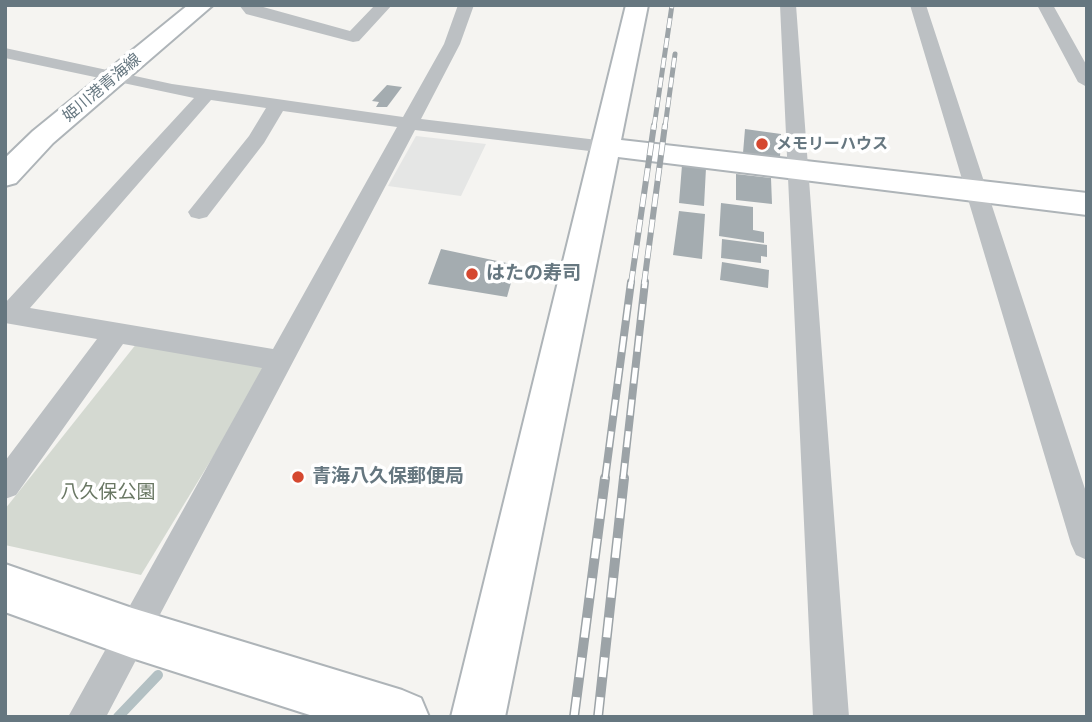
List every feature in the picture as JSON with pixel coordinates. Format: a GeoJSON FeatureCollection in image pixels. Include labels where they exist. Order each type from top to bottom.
{"type":"FeatureCollection","features":[{"type":"Feature","properties":{"kind":"street","name":"姫川港青海線"},"geometry":{"type":"LineString","coordinates":[[5,176],[15,154],[114,78],[202,5]]}},
{"type":"Feature","properties":{"kind":"street"},"geometry":{"type":"LineString","coordinates":[[247,5],[252,11],[353,37],[384,5]]}},
{"type":"Feature","properties":{"kind":"street"},"geometry":{"type":"LineString","coordinates":[[279,18],[291,5]]}},
{"type":"Feature","properties":{"kind":"street"},"geometry":{"type":"LineString","coordinates":[[86,717],[282,361],[452,44],[466,5]]}},
{"type":"Feature","properties":{"kind":"street"},"geometry":{"type":"LineString","coordinates":[[478,717],[637,5]]}},
{"type":"Feature","properties":{"kind":"street"},"geometry":{"type":"LineString","coordinates":[[788,5],[831,717]]}},
{"type":"Feature","properties":{"kind":"street"},"geometry":{"type":"LineString","coordinates":[[918,5],[1087,544]]}},
{"type":"Feature","properties":{"kind":"street"},"geometry":{"type":"LineString","coordinates":[[1045,5],[1087,82]]}},
{"type":"Feature","properties":{"kind":"street"},"geometry":{"type":"LineString","coordinates":[[5,53],[114,78],[408,123],[1087,204]]}},
{"type":"Feature","properties":{"kind":"street"},"geometry":{"type":"LineString","coordinates":[[7,313],[208,94]]}},
{"type":"Feature","properties":{"kind":"street"},"geometry":{"type":"LineString","coordinates":[[199,212],[257,139],[278,104]]}},
{"type":"Feature","properties":{"kind":"street"},"geometry":{"type":"LineString","coordinates":[[7,313],[282,361]]}},
{"type":"Feature","properties":{"kind":"street"},"geometry":{"type":"LineString","coordinates":[[5,485],[117,332]]}},
{"type":"Feature","properties":{"kind":"street"},"geometry":{"type":"LineString","coordinates":[[5,588],[132,633],[402,717]]}},
{"type":"Feature","properties":{"kind":"shaded area"},"geometry":{"type":"Polygon","coordinates":[[[416,136],[486,144],[461,196],[388,186],[416,136]]]}},
{"type":"Feature","properties":{"kind":"green space","name":"八久保公園"},"geometry":{"type":"Polygon","coordinates":[[[137,343],[267,368],[141,575],[5,545],[5,509],[137,343]]]}},
{"type":"Feature","properties":{"kind":"building"},"geometry":{"type":"Polygon","coordinates":[[[387,85],[402,87],[387,107],[376,107],[379,102],[372,101],[387,85]]]}},
{"type":"Feature","properties":{"kind":"building","name":"メモリーハウス"},"geometry":{"type":"Polygon","coordinates":[[[745,129],[781,134],[780,158],[743,153],[745,129]]]}},
{"type":"Feature","properties":{"kind":"building"},"geometry":{"type":"Polygon","coordinates":[[[682,165],[706,168],[704,206],[679,203],[682,165]]]}},
{"type":"Feature","properties":{"kind":"building"},"geometry":{"type":"Polygon","coordinates":[[[736,174],[771,178],[772,204],[736,200],[736,174]]]}},
{"type":"Feature","properties":{"kind":"building"},"geometry":{"type":"Polygon","coordinates":[[[721,203],[753,207],[753,230],[764,232],[764,243],[719,236],[721,203]]]}},
{"type":"Feature","properties":{"kind":"building"},"geometry":{"type":"Polygon","coordinates":[[[679,211],[705,214],[702,259],[673,255],[679,211]]]}},
{"type":"Feature","properties":{"kind":"building"},"geometry":{"type":"Polygon","coordinates":[[[722,239],[767,245],[767,257],[761,256],[761,263],[721,258],[722,239]]]}},
{"type":"Feature","properties":{"kind":"building","name":"はたの寿司"},"geometry":{"type":"Polygon","coordinates":[[[441,249],[516,265],[507,297],[428,284],[441,249]]]}},
{"type":"Feature","properties":{"kind":"building"},"geometry":{"type":"Polygon","coordinates":[[[722,262],[769,270],[768,288],[720,280],[722,262]]]}},
{"type":"Feature","properties":{"kind":"waterway"},"geometry":{"type":"LineString","coordinates":[[118,717],[158,675]]}},
{"type":"Feature","properties":{"kind":"railway"},"geometry":{"type":"LineString","coordinates":[[654,127],[672,5]]}},
{"type":"Feature","properties":{"kind":"railway"},"geometry":{"type":"LineString","coordinates":[[665,127],[675,54]]}},
{"type":"Feature","properties":{"kind":"railway"},"geometry":{"type":"LineString","coordinates":[[631,284],[654,125]]}},
{"type":"Feature","properties":{"kind":"railway"},"geometry":{"type":"LineString","coordinates":[[644,284],[665,125]]}},
{"type":"Feature","properties":{"kind":"railway"},"geometry":{"type":"LineString","coordinates":[[605,479],[631,282]]}},
{"type":"Feature","properties":{"kind":"railway"},"geometry":{"type":"LineString","coordinates":[[623,479],[645,282]]}},
{"type":"Feature","properties":{"kind":"railway"},"geometry":{"type":"LineString","coordinates":[[574,717],[605,478]]}},
{"type":"Feature","properties":{"kind":"railway"},"geometry":{"type":"LineString","coordinates":[[598,717],[624,478]]}},
{"type":"Feature","properties":{"kind":"place","name":"メモリーハウス"},"geometry":{"type":"Point","coordinates":[762,144]}},
{"type":"Feature","properties":{"kind":"place","name":"はたの寿司"},"geometry":{"type":"Point","coordinates":[472,274]}},
{"type":"Feature","properties":{"kind":"place","name":"青海八久保郵便局"},"geometry":{"type":"Point","coordinates":[298,477]}}]}
